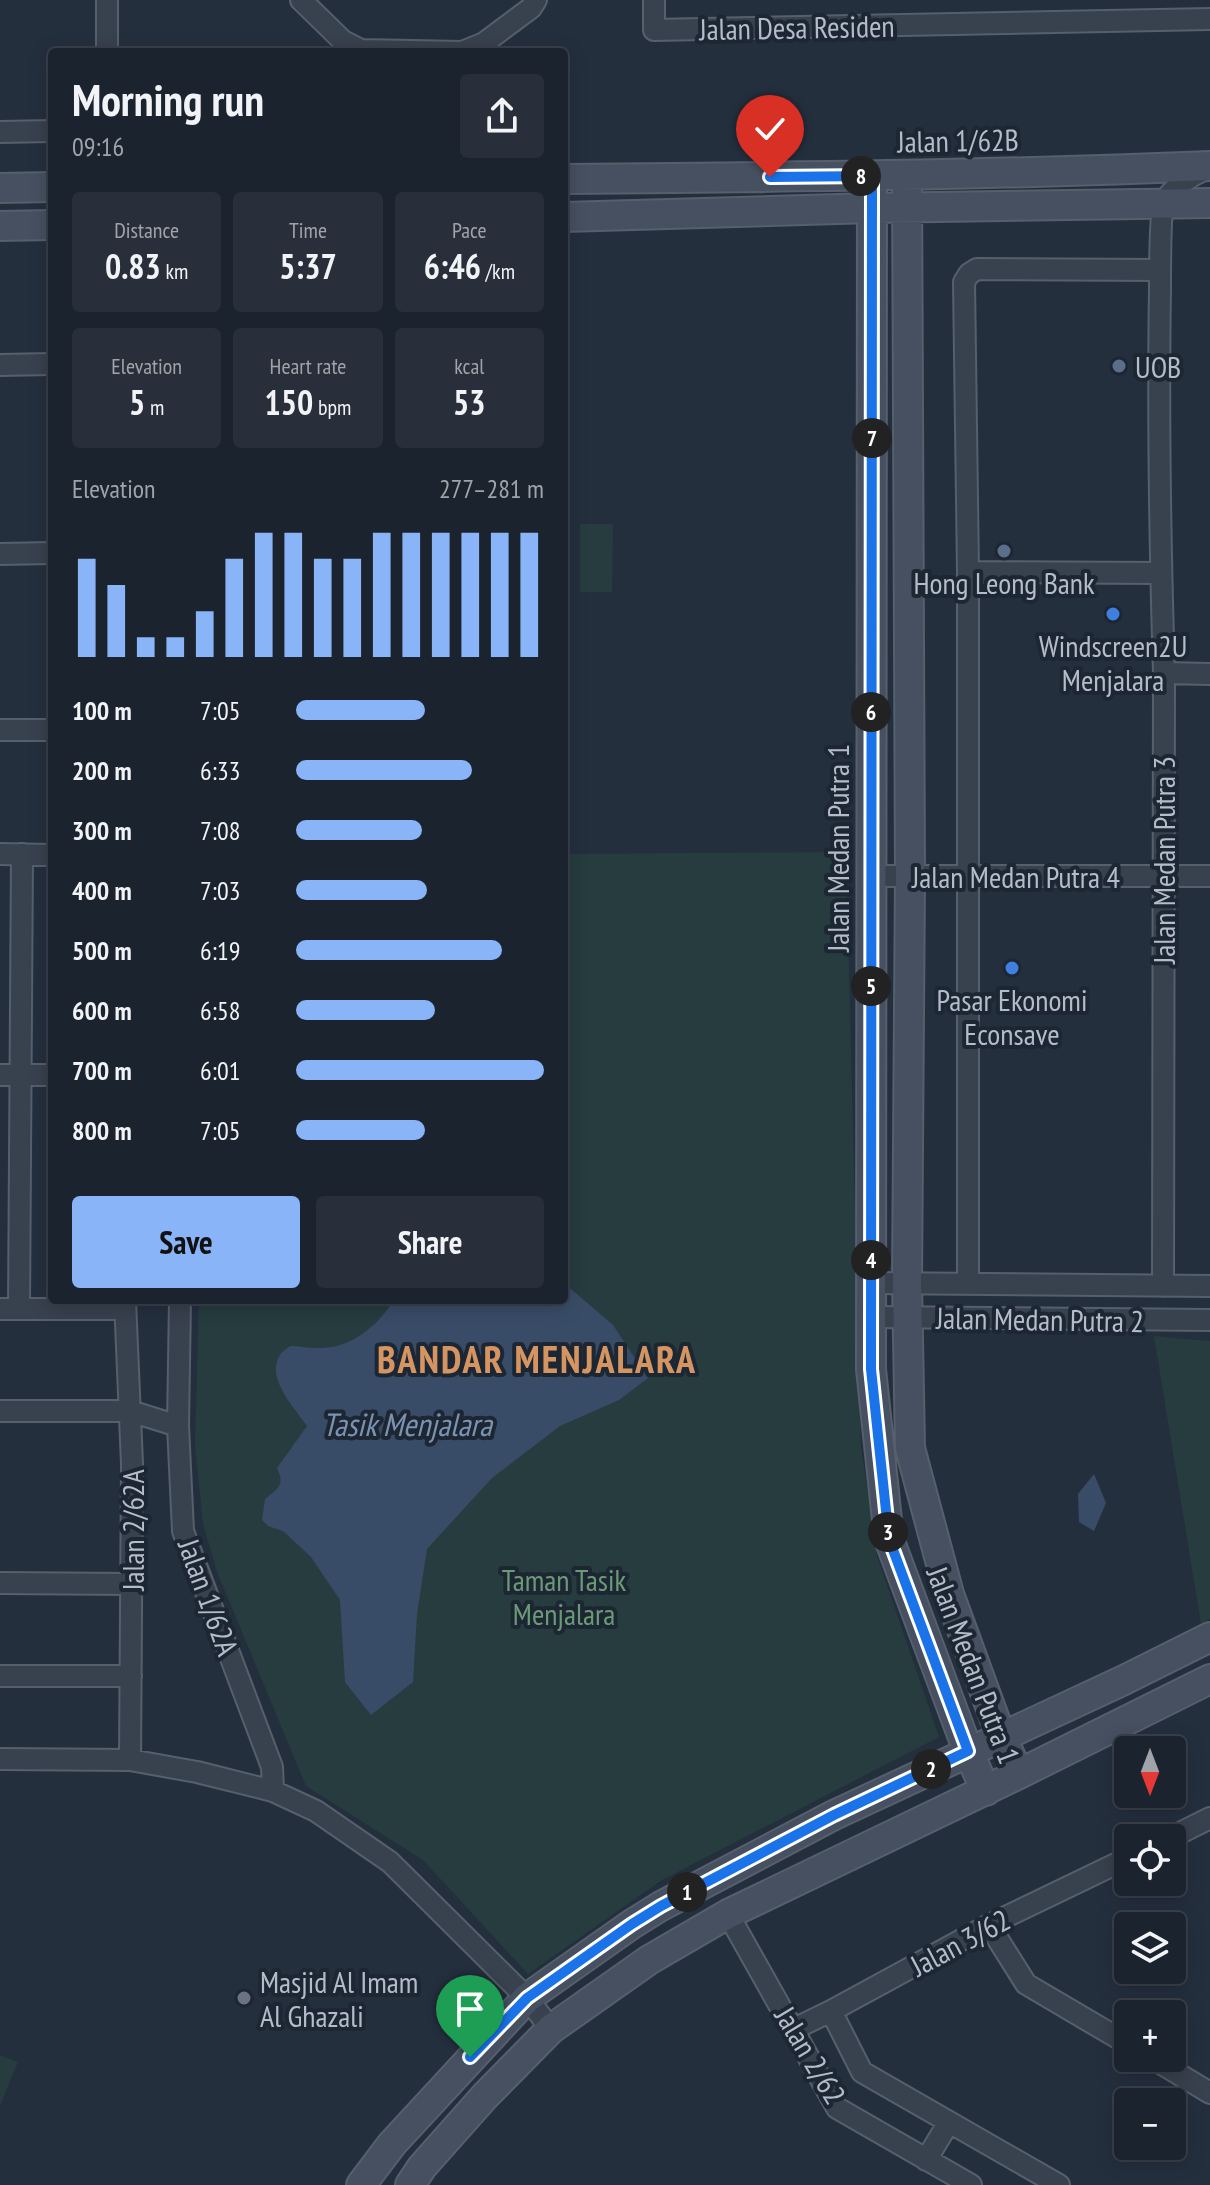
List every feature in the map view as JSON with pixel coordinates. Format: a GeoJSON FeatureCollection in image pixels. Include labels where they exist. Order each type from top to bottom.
{"type":"FeatureCollection","features":[{"type":"Feature","properties":{"kind":"main road","name":"Jalan 1/62B"},"geometry":{"type":"LineString","coordinates":[[568,179],[907,176],[1210,167]]}},
{"type":"Feature","properties":{"kind":"main road","name":"Jalan Medan Putra 1"},"geometry":{"type":"LineString","coordinates":[[872,176],[871,1369],[889,1539],[968,1751],[986,1791]]}},
{"type":"Feature","properties":{"kind":"main road","name":"Jalan Medan Putra 1"},"geometry":{"type":"LineString","coordinates":[[907,176],[910,876],[907,1282],[910,1448],[949,1594],[1001,1736],[1019,1774]]}},
{"type":"Feature","properties":{"kind":"main road"},"geometry":{"type":"LineString","coordinates":[[0,188],[48,187]]}},
{"type":"Feature","properties":{"kind":"main road"},"geometry":{"type":"LineString","coordinates":[[568,217],[1210,203]]}},
{"type":"Feature","properties":{"kind":"main road"},"geometry":{"type":"LineString","coordinates":[[0,226],[48,225]]}},
{"type":"Feature","properties":{"kind":"main road"},"geometry":{"type":"LineString","coordinates":[[361,2185],[392,2144],[527,1998],[632,1924],[834,1815],[1210,1637]]}},
{"type":"Feature","properties":{"kind":"main road"},"geometry":{"type":"LineString","coordinates":[[410,2185],[422,2167],[485,2096],[551,2029],[649,1960],[728,1914],[986,1791],[1210,1679]]}},
{"type":"Feature","properties":{"kind":"street"},"geometry":{"type":"LineString","coordinates":[[107,0],[107,48]]}},
{"type":"Feature","properties":{"kind":"street"},"geometry":{"type":"LineString","coordinates":[[301,0],[343,41],[357,48]]}},
{"type":"Feature","properties":{"kind":"street"},"geometry":{"type":"LineString","coordinates":[[472,48],[484,43],[520,17],[536,0]]}},
{"type":"Feature","properties":{"kind":"street","name":"Jalan Desa Residen"},"geometry":{"type":"LineString","coordinates":[[654,0],[654,30],[1204,19]]}},
{"type":"Feature","properties":{"kind":"street"},"geometry":{"type":"LineString","coordinates":[[0,132],[48,131]]}},
{"type":"Feature","properties":{"kind":"street"},"geometry":{"type":"LineString","coordinates":[[1163,204],[1183,181],[1210,167]]}},
{"type":"Feature","properties":{"kind":"street","name":"Jalan Medan Putra 3"},"geometry":{"type":"LineString","coordinates":[[1163,204],[1160,270],[1164,673],[1163,1286]]}},
{"type":"Feature","properties":{"kind":"street"},"geometry":{"type":"LineString","coordinates":[[968,1284],[968,572],[964,282],[977,269],[1160,270]]}},
{"type":"Feature","properties":{"kind":"street"},"geometry":{"type":"LineString","coordinates":[[0,365],[48,364]]}},
{"type":"Feature","properties":{"kind":"street"},"geometry":{"type":"LineString","coordinates":[[0,554],[48,553]]}},
{"type":"Feature","properties":{"kind":"street"},"geometry":{"type":"LineString","coordinates":[[968,572],[1161,573]]}},
{"type":"Feature","properties":{"kind":"street"},"geometry":{"type":"LineString","coordinates":[[1164,673],[1210,674]]}},
{"type":"Feature","properties":{"kind":"street"},"geometry":{"type":"LineString","coordinates":[[0,730],[48,730]]}},
{"type":"Feature","properties":{"kind":"street"},"geometry":{"type":"LineString","coordinates":[[0,854],[48,855]]}},
{"type":"Feature","properties":{"kind":"street"},"geometry":{"type":"LineString","coordinates":[[22,854],[10,1075],[9,1309],[125,1305]]}},
{"type":"Feature","properties":{"kind":"street","name":"Jalan Medan Putra 4"},"geometry":{"type":"LineString","coordinates":[[871,876],[1210,876]]}},
{"type":"Feature","properties":{"kind":"street"},"geometry":{"type":"LineString","coordinates":[[10,1075],[48,1075]]}},
{"type":"Feature","properties":{"kind":"street"},"geometry":{"type":"LineString","coordinates":[[871,1283],[1210,1286]]}},
{"type":"Feature","properties":{"kind":"street","name":"Jalan 1/62A"},"geometry":{"type":"LineString","coordinates":[[180,1304],[178,1426],[183,1531],[272,1767],[273,1791]]}},
{"type":"Feature","properties":{"kind":"street","name":"Jalan 2/62A"},"geometry":{"type":"LineString","coordinates":[[125,1305],[132,1464],[130,1760]]}},
{"type":"Feature","properties":{"kind":"street","name":"Jalan Medan Putra 2"},"geometry":{"type":"LineString","coordinates":[[870,1317],[1210,1320]]}},
{"type":"Feature","properties":{"kind":"street"},"geometry":{"type":"LineString","coordinates":[[0,1411],[130,1411],[178,1426]]}},
{"type":"Feature","properties":{"kind":"street"},"geometry":{"type":"LineString","coordinates":[[0,1583],[131,1584]]}},
{"type":"Feature","properties":{"kind":"street"},"geometry":{"type":"LineString","coordinates":[[0,1676],[131,1676]]}},
{"type":"Feature","properties":{"kind":"street"},"geometry":{"type":"LineString","coordinates":[[0,1759],[130,1760],[197,1772],[273,1791],[316,1811],[390,1862],[527,1998],[551,2029]]}},
{"type":"Feature","properties":{"kind":"street"},"geometry":{"type":"LineString","coordinates":[[1186,1830],[1210,1818]]}},
{"type":"Feature","properties":{"kind":"street","name":"Jalan 3/62"},"geometry":{"type":"LineString","coordinates":[[794,2029],[989,1925],[1114,1865]]}},
{"type":"Feature","properties":{"kind":"street","name":"Jalan 2/62"},"geometry":{"type":"LineString","coordinates":[[728,1914],[837,2108],[971,2185]]}},
{"type":"Feature","properties":{"kind":"street"},"geometry":{"type":"LineString","coordinates":[[989,1925],[1026,1984],[1114,2036]]}},
{"type":"Feature","properties":{"kind":"street","name":"Jalan 2/62"},"geometry":{"type":"LineString","coordinates":[[831,2011],[862,2072],[1059,2185]]}},
{"type":"Feature","properties":{"kind":"street"},"geometry":{"type":"LineString","coordinates":[[1182,2072],[1206,2083]]}},
{"type":"Feature","properties":{"kind":"street"},"geometry":{"type":"LineString","coordinates":[[926,2160],[949,2122]]}},
{"type":"Feature","properties":{"kind":"green space"},"geometry":{"type":"Polygon","coordinates":[[[580,524],[613,524],[612,592],[580,592],[580,524]]]}},
{"type":"Feature","properties":{"kind":"green space","name":"Taman Tasik Menjalara"},"geometry":{"type":"Polygon","coordinates":[[[846,852],[861,1446],[877,1556],[939,1737],[662,1880],[528,1974],[423,1860],[306,1786],[217,1572],[203,1524],[195,1446],[199,1304],[568,1304],[568,854],[846,852]]]}},
{"type":"Feature","properties":{"kind":"green space"},"geometry":{"type":"Polygon","coordinates":[[[1154,1336],[1210,1341],[1210,1619],[1201,1624],[1154,1336]]]}},
{"type":"Feature","properties":{"kind":"green space"},"geometry":{"type":"Polygon","coordinates":[[[0,2055],[18,2062],[0,2106],[0,2055]]]}},
{"type":"Feature","properties":{"kind":"water","name":"Tasik Menjalara"},"geometry":{"type":"Polygon","coordinates":[[[568,1286],[613,1325],[648,1378],[619,1400],[560,1426],[492,1478],[427,1549],[417,1614],[413,1682],[371,1715],[345,1682],[340,1600],[311,1557],[283,1531],[268,1526],[262,1520],[265,1499],[280,1482],[277,1468],[307,1426],[279,1383],[276,1364],[280,1355],[290,1346],[328,1348],[351,1341],[379,1319],[391,1304],[568,1304],[568,1286]]]}},
{"type":"Feature","properties":{"kind":"water"},"geometry":{"type":"Polygon","coordinates":[[[1094,1474],[1106,1503],[1094,1531],[1079,1522],[1078,1494],[1094,1474]]]}},
{"type":"Feature","properties":{"kind":"place","name":"UOB"},"geometry":{"type":"Point","coordinates":[1119,366]}},
{"type":"Feature","properties":{"kind":"place","name":"Hong Leong Bank"},"geometry":{"type":"Point","coordinates":[1004,551]}},
{"type":"Feature","properties":{"kind":"place","name":"Windscreen2U Menjalara"},"geometry":{"type":"Point","coordinates":[1113,614]}},
{"type":"Feature","properties":{"kind":"place","name":"Pasar Ekonomi Econsave"},"geometry":{"type":"Point","coordinates":[1012,968]}},
{"type":"Feature","properties":{"kind":"place","name":"Masjid Al Imam Al Ghazali"},"geometry":{"type":"Point","coordinates":[244,1998]}},
{"type":"Feature","properties":{"kind":"district","name":"BANDAR MENJALARA"},"geometry":{"type":"Point","coordinates":[537,1358]}},
{"type":"Feature","properties":{"kind":"route"},"geometry":{"type":"LineString","coordinates":[[470,2057],[527,1998],[661,1906],[834,1815],[968,1751],[889,1539],[871,1369],[872,176],[770,177]]}}]}
